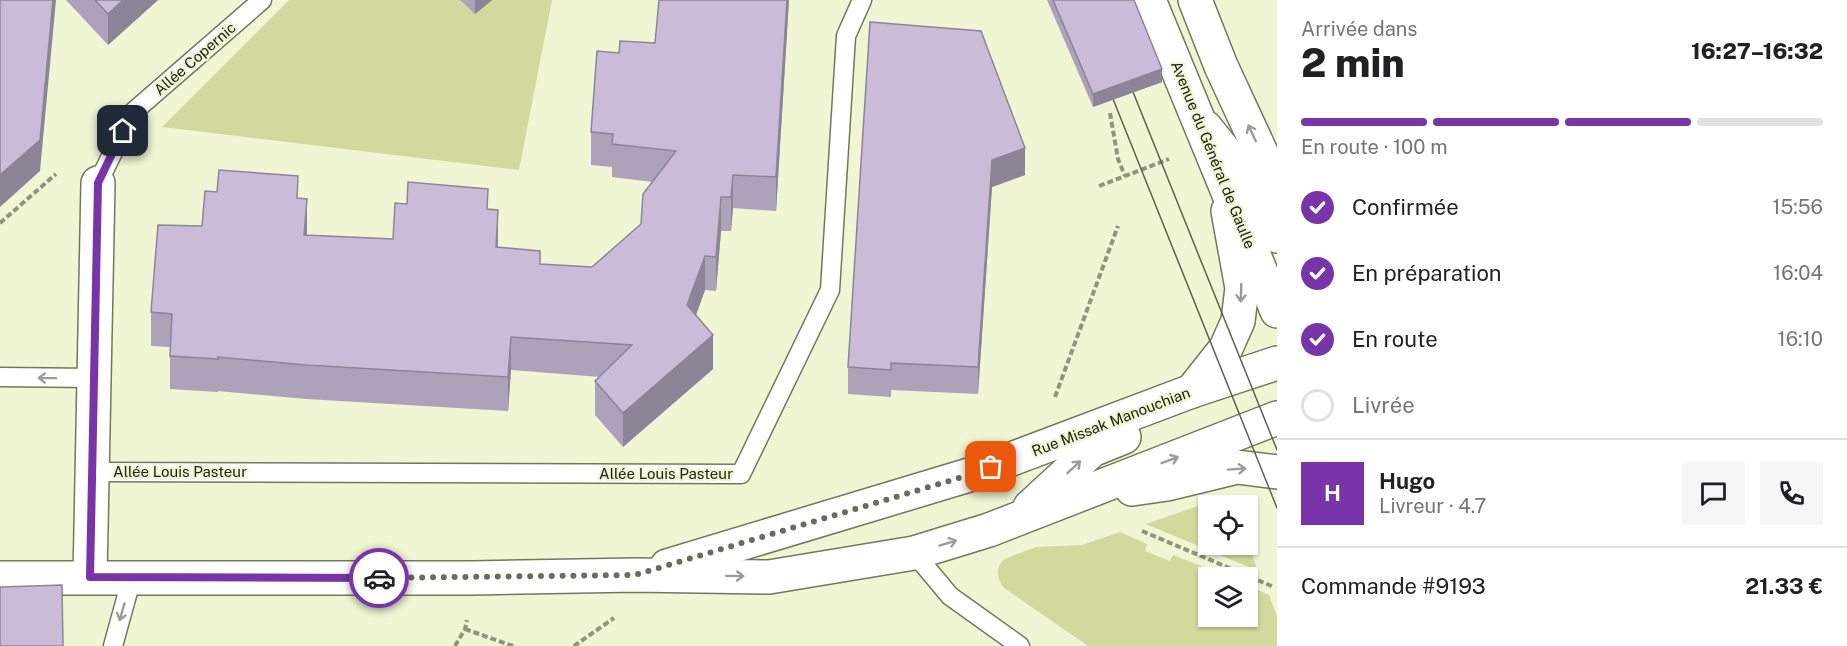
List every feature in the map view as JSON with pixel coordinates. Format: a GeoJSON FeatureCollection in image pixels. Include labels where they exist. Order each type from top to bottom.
{"type":"FeatureCollection","features":[{"type":"Feature","properties":{"kind":"street","name":"Avenue du Général de Gaulle"},"geometry":{"type":"LineString","coordinates":[[1149,0],[1277,311]]}},
{"type":"Feature","properties":{"kind":"street"},"geometry":{"type":"LineString","coordinates":[[1195,0],[1221,66],[1277,187]]}},
{"type":"Feature","properties":{"kind":"street"},"geometry":{"type":"LineString","coordinates":[[1198,119],[1260,195],[1277,236]]}},
{"type":"Feature","properties":{"kind":"street"},"geometry":{"type":"LineString","coordinates":[[1192,391],[1226,348],[1238,321],[1242,288],[1221,174]]}},
{"type":"Feature","properties":{"kind":"street"},"geometry":{"type":"LineString","coordinates":[[90,577],[98,183]]}},
{"type":"Feature","properties":{"kind":"street","name":"Rue Missak Manouchian"},"geometry":{"type":"LineString","coordinates":[[635,575],[969,475],[1192,391],[1277,363]]}},
{"type":"Feature","properties":{"kind":"street"},"geometry":{"type":"LineString","coordinates":[[1015,520],[1092,450],[1200,408],[1277,382]]}},
{"type":"Feature","properties":{"kind":"street","name":"Rue Missak Manouchian"},"geometry":{"type":"LineString","coordinates":[[0,578],[473,578],[635,575],[769,577],[914,553],[989,530],[1277,418]]}},
{"type":"Feature","properties":{"kind":"street"},"geometry":{"type":"LineString","coordinates":[[1077,496],[1167,484],[1237,467],[1277,472]]}},
{"type":"Feature","properties":{"kind":"lane","name":"Allée Copernic"},"geometry":{"type":"LineString","coordinates":[[98,183],[132,114],[262,0]]}},
{"type":"Feature","properties":{"kind":"lane","name":"Allée Louis Pasteur"},"geometry":{"type":"LineString","coordinates":[[92,472],[741,474],[830,290],[846,36],[862,0]]}},
{"type":"Feature","properties":{"kind":"lane"},"geometry":{"type":"LineString","coordinates":[[0,377],[95,378]]}},
{"type":"Feature","properties":{"kind":"lane"},"geometry":{"type":"LineString","coordinates":[[914,553],[950,596],[1020,646]]}},
{"type":"Feature","properties":{"kind":"lane"},"geometry":{"type":"LineString","coordinates":[[113,646],[132,577]]}},
{"type":"Feature","properties":{"kind":"path"},"geometry":{"type":"LineString","coordinates":[[1110,113],[1118,159],[1125,176]]}},
{"type":"Feature","properties":{"kind":"path"},"geometry":{"type":"LineString","coordinates":[[1100,186],[1171,158]]}},
{"type":"Feature","properties":{"kind":"path"},"geometry":{"type":"LineString","coordinates":[[0,223],[61,170],[98,183]]}},
{"type":"Feature","properties":{"kind":"path"},"geometry":{"type":"LineString","coordinates":[[1054,397],[1118,226]]}},
{"type":"Feature","properties":{"kind":"path"},"geometry":{"type":"LineString","coordinates":[[1138,529],[1274,587]]}},
{"type":"Feature","properties":{"kind":"path"},"geometry":{"type":"LineString","coordinates":[[574,646],[620,614]]}},
{"type":"Feature","properties":{"kind":"path"},"geometry":{"type":"LineString","coordinates":[[465,629],[513,646]]}},
{"type":"Feature","properties":{"kind":"green space"},"geometry":{"type":"Polygon","coordinates":[[[289,0],[552,0],[519,170],[162,127],[289,0]]]}},
{"type":"Feature","properties":{"kind":"green space"},"geometry":{"type":"Polygon","coordinates":[[[1198,506],[1198,546],[1146,524],[1198,506]]]}},
{"type":"Feature","properties":{"kind":"green space"},"geometry":{"type":"Polygon","coordinates":[[[1120,532],[1147,544],[1145,551],[1170,561],[1173,555],[1203,567],[1198,567],[1198,627],[1258,627],[1258,590],[1269,595],[1277,616],[1277,646],[1088,646],[1004,588],[999,580],[1000,564],[1007,558],[1036,547],[1082,545],[1120,532]]]}},
{"type":"Feature","properties":{"kind":"green space"},"geometry":{"type":"Polygon","coordinates":[[[1220,555],[1252,555],[1256,567],[1248,567],[1220,555]]]}},
{"type":"Feature","properties":{"kind":"building"},"geometry":{"type":"Polygon","coordinates":[[[0,0],[53,0],[40,140],[0,175],[0,0]]]}},
{"type":"Feature","properties":{"kind":"building"},"geometry":{"type":"Polygon","coordinates":[[[95,0],[123,0],[108,14],[95,0]]]}},
{"type":"Feature","properties":{"kind":"building"},"geometry":{"type":"Polygon","coordinates":[[[659,0],[787,0],[776,177],[733,175],[731,197],[721,197],[716,257],[705,256],[687,305],[713,335],[623,413],[595,381],[632,345],[511,337],[508,377],[306,365],[218,357],[218,359],[170,356],[172,314],[151,312],[158,225],[202,226],[205,191],[217,192],[219,170],[298,176],[297,198],[307,199],[304,235],[393,239],[395,203],[407,204],[408,182],[488,189],[487,209],[498,210],[496,247],[540,251],[540,264],[592,267],[641,224],[643,194],[676,151],[612,144],[613,134],[591,132],[597,51],[619,53],[620,41],[655,43],[659,0]]]}},
{"type":"Feature","properties":{"kind":"building"},"geometry":{"type":"Polygon","coordinates":[[[1053,0],[1134,0],[1162,69],[1093,94],[1053,0]]]}},
{"type":"Feature","properties":{"kind":"building"},"geometry":{"type":"Polygon","coordinates":[[[870,22],[981,31],[1025,148],[992,160],[978,367],[891,363],[891,370],[848,367],[870,22]]]}},
{"type":"Feature","properties":{"kind":"building"},"geometry":{"type":"Polygon","coordinates":[[[62,585],[63,646],[0,646],[0,587],[62,585]]]}},
{"type":"Feature","properties":{"kind":"tram line"},"geometry":{"type":"LineString","coordinates":[[1127,77],[1277,450]]}},
{"type":"Feature","properties":{"kind":"tram line"},"geometry":{"type":"LineString","coordinates":[[1107,84],[1277,508]]}},
{"type":"Feature","properties":{"kind":"way so far"},"geometry":{"type":"LineString","coordinates":[[379,578],[635,575],[991,467]]}},
{"type":"Feature","properties":{"kind":"route"},"geometry":{"type":"LineString","coordinates":[[123,131],[98,183],[90,577],[379,578]]}}]}
